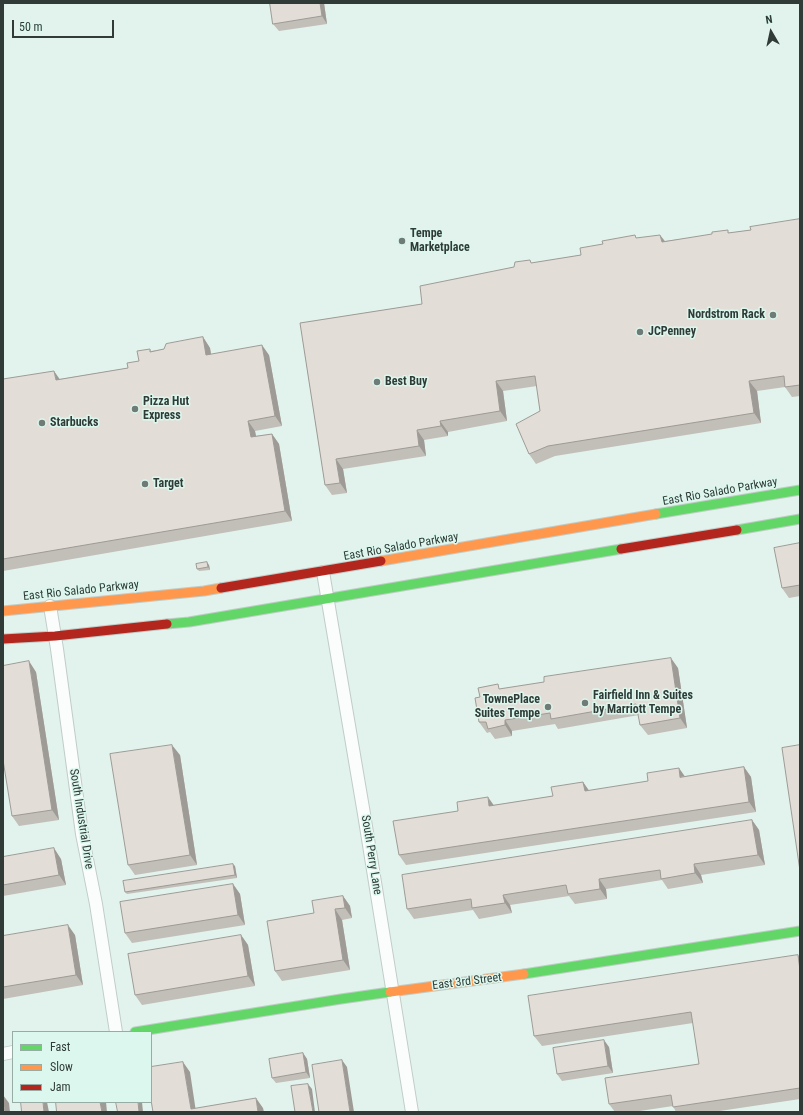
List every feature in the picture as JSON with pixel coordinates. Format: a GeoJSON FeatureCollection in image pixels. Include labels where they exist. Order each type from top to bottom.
{"type":"FeatureCollection","features":[{"type":"Feature","properties":{"kind":"main road","name":"East Rio Salado Parkway"},"geometry":{"type":"LineString","coordinates":[[3,611],[204,591],[800,490]]}},
{"type":"Feature","properties":{"kind":"main road"},"geometry":{"type":"LineString","coordinates":[[3,639],[56,636],[189,622],[800,519]]}},
{"type":"Feature","properties":{"kind":"main road","name":"East 3rd Street"},"geometry":{"type":"LineString","coordinates":[[141,1031],[393,991],[513,976],[800,931]]}},
{"type":"Feature","properties":{"kind":"street","name":"South Perry Lane"},"geometry":{"type":"LineString","coordinates":[[323,572],[412,1112]]}},
{"type":"Feature","properties":{"kind":"street","name":"South Industrial Drive"},"geometry":{"type":"LineString","coordinates":[[50,606],[56,636],[82,834],[96,904],[116,1031]]}},
{"type":"Feature","properties":{"kind":"building"},"geometry":{"type":"Polygon","coordinates":[[[270,3],[320,3],[322,16],[273,24],[270,3]]]}},
{"type":"Feature","properties":{"kind":"building"},"geometry":{"type":"Polygon","coordinates":[[[800,219],[800,385],[785,387],[784,376],[749,381],[754,413],[548,446],[529,454],[516,424],[540,411],[535,376],[496,381],[500,411],[440,421],[441,426],[417,430],[419,446],[336,459],[340,483],[325,485],[300,323],[422,304],[420,286],[514,267],[515,262],[530,260],[531,263],[581,255],[580,248],[603,244],[602,241],[635,235],[636,238],[660,235],[662,242],[712,234],[712,232],[728,230],[728,233],[751,230],[750,227],[800,219]]]}},
{"type":"Feature","properties":{"kind":"building","name":"Target"},"geometry":{"type":"Polygon","coordinates":[[[203,337],[206,355],[262,345],[275,416],[248,421],[251,437],[272,434],[285,511],[3,559],[3,379],[54,371],[56,380],[128,368],[127,363],[139,361],[137,351],[150,349],[150,352],[164,349],[166,344],[203,337]]]}},
{"type":"Feature","properties":{"kind":"building"},"geometry":{"type":"Polygon","coordinates":[[[800,543],[800,585],[782,588],[774,548],[800,543]]]}},
{"type":"Feature","properties":{"kind":"building"},"geometry":{"type":"Polygon","coordinates":[[[207,562],[208,567],[197,569],[196,564],[207,562]]]}},
{"type":"Feature","properties":{"kind":"building","name":"Fairfield Inn & Suites by Marriott Tempe"},"geometry":{"type":"Polygon","coordinates":[[[671,658],[680,718],[640,725],[636,704],[551,719],[550,713],[505,720],[505,725],[488,729],[486,722],[479,722],[475,698],[480,697],[478,688],[498,684],[499,689],[544,682],[544,677],[671,658]]]}},
{"type":"Feature","properties":{"kind":"building"},"geometry":{"type":"Polygon","coordinates":[[[29,661],[52,810],[12,816],[3,760],[3,666],[29,661]]]}},
{"type":"Feature","properties":{"kind":"building"},"geometry":{"type":"Polygon","coordinates":[[[172,745],[190,855],[128,865],[110,754],[172,745]]]}},
{"type":"Feature","properties":{"kind":"building"},"geometry":{"type":"Polygon","coordinates":[[[800,745],[800,871],[782,748],[800,745]]]}},
{"type":"Feature","properties":{"kind":"building"},"geometry":{"type":"Polygon","coordinates":[[[744,767],[749,802],[399,855],[393,821],[458,811],[457,802],[488,797],[489,806],[553,796],[551,787],[583,782],[585,791],[648,781],[647,773],[679,768],[680,777],[744,767]]]}},
{"type":"Feature","properties":{"kind":"building"},"geometry":{"type":"Polygon","coordinates":[[[752,820],[758,855],[694,864],[695,873],[661,879],[660,870],[599,879],[600,889],[568,894],[566,885],[503,895],[505,903],[472,908],[471,899],[407,909],[402,875],[752,820]]]}},
{"type":"Feature","properties":{"kind":"building"},"geometry":{"type":"Polygon","coordinates":[[[54,848],[59,875],[3,885],[3,857],[54,848]]]}},
{"type":"Feature","properties":{"kind":"building"},"geometry":{"type":"Polygon","coordinates":[[[233,864],[235,875],[125,892],[123,881],[233,864]]]}},
{"type":"Feature","properties":{"kind":"building"},"geometry":{"type":"Polygon","coordinates":[[[233,884],[238,915],[125,933],[120,902],[233,884]]]}},
{"type":"Feature","properties":{"kind":"building"},"geometry":{"type":"Polygon","coordinates":[[[343,896],[345,908],[335,909],[343,960],[275,971],[267,921],[314,913],[312,901],[343,896]]]}},
{"type":"Feature","properties":{"kind":"building"},"geometry":{"type":"Polygon","coordinates":[[[68,925],[76,975],[3,987],[3,936],[68,925]]]}},
{"type":"Feature","properties":{"kind":"building"},"geometry":{"type":"Polygon","coordinates":[[[241,935],[248,976],[135,995],[128,954],[241,935]]]}},
{"type":"Feature","properties":{"kind":"building"},"geometry":{"type":"Polygon","coordinates":[[[798,955],[800,970],[800,1088],[673,1107],[671,1095],[609,1104],[605,1078],[699,1064],[691,1012],[534,1036],[528,996],[798,955]]]}},
{"type":"Feature","properties":{"kind":"building"},"geometry":{"type":"Polygon","coordinates":[[[604,1040],[608,1066],[557,1074],[553,1048],[604,1040]]]}},
{"type":"Feature","properties":{"kind":"building"},"geometry":{"type":"Polygon","coordinates":[[[303,1053],[306,1072],[272,1078],[269,1059],[303,1053]]]}},
{"type":"Feature","properties":{"kind":"building"},"geometry":{"type":"Polygon","coordinates":[[[342,1060],[350,1112],[319,1112],[312,1065],[342,1060]]]}},
{"type":"Feature","properties":{"kind":"building"},"geometry":{"type":"Polygon","coordinates":[[[183,1062],[191,1109],[256,1098],[258,1112],[153,1112],[152,1103],[152,1067],[183,1062]]]}},
{"type":"Feature","properties":{"kind":"building"},"geometry":{"type":"Polygon","coordinates":[[[308,1084],[313,1112],[295,1112],[291,1086],[308,1084]]]}},
{"type":"Feature","properties":{"kind":"building"},"geometry":{"type":"Polygon","coordinates":[[[3,1101],[5,1112],[3,1112],[3,1101]]]}},
{"type":"Feature","properties":{"kind":"building"},"geometry":{"type":"Polygon","coordinates":[[[21,1103],[43,1103],[44,1112],[22,1112],[21,1103]]]}},
{"type":"Feature","properties":{"kind":"building"},"geometry":{"type":"Polygon","coordinates":[[[56,1103],[100,1103],[102,1112],[57,1112],[56,1103]]]}},
{"type":"Feature","properties":{"kind":"building"},"geometry":{"type":"Polygon","coordinates":[[[116,1103],[138,1103],[139,1112],[118,1112],[116,1103]]]}},
{"type":"Feature","properties":{"kind":"traffic: fast"},"geometry":{"type":"LineString","coordinates":[[656,514],[800,490]]}},
{"type":"Feature","properties":{"kind":"traffic: fast"},"geometry":{"type":"LineString","coordinates":[[737,530],[800,519]]}},
{"type":"Feature","properties":{"kind":"traffic: fast"},"geometry":{"type":"LineString","coordinates":[[167,624],[189,622],[621,549]]}},
{"type":"Feature","properties":{"kind":"traffic: fast"},"geometry":{"type":"LineString","coordinates":[[524,974],[800,931]]}},
{"type":"Feature","properties":{"kind":"traffic: fast"},"geometry":{"type":"LineString","coordinates":[[141,1031],[390,992]]}},
{"type":"Feature","properties":{"kind":"traffic: slow"},"geometry":{"type":"LineString","coordinates":[[381,561],[656,514]]}},
{"type":"Feature","properties":{"kind":"traffic: slow"},"geometry":{"type":"LineString","coordinates":[[3,611],[221,588]]}},
{"type":"Feature","properties":{"kind":"traffic: slow"},"geometry":{"type":"LineString","coordinates":[[390,992],[524,974]]}},
{"type":"Feature","properties":{"kind":"traffic: jam"},"geometry":{"type":"LineString","coordinates":[[621,549],[737,530]]}},
{"type":"Feature","properties":{"kind":"traffic: jam"},"geometry":{"type":"LineString","coordinates":[[221,588],[381,561]]}},
{"type":"Feature","properties":{"kind":"traffic: jam"},"geometry":{"type":"LineString","coordinates":[[3,639],[55,636],[167,624]]}},
{"type":"Feature","properties":{"kind":"place","name":"Tempe Marketplace"},"geometry":{"type":"Point","coordinates":[402,241]}},
{"type":"Feature","properties":{"kind":"place","name":"Nordstrom Rack"},"geometry":{"type":"Point","coordinates":[773,315]}},
{"type":"Feature","properties":{"kind":"place","name":"JCPenney"},"geometry":{"type":"Point","coordinates":[640,332]}},
{"type":"Feature","properties":{"kind":"place","name":"Best Buy"},"geometry":{"type":"Point","coordinates":[377,382]}},
{"type":"Feature","properties":{"kind":"place","name":"Pizza Hut Express"},"geometry":{"type":"Point","coordinates":[135,409]}},
{"type":"Feature","properties":{"kind":"place","name":"Starbucks"},"geometry":{"type":"Point","coordinates":[42,423]}},
{"type":"Feature","properties":{"kind":"place","name":"Target"},"geometry":{"type":"Point","coordinates":[145,484]}},
{"type":"Feature","properties":{"kind":"place","name":"Fairfield Inn & Suites by Marriott Tempe"},"geometry":{"type":"Point","coordinates":[585,703]}},
{"type":"Feature","properties":{"kind":"place","name":"TownePlace Suites Tempe"},"geometry":{"type":"Point","coordinates":[548,707]}}]}
